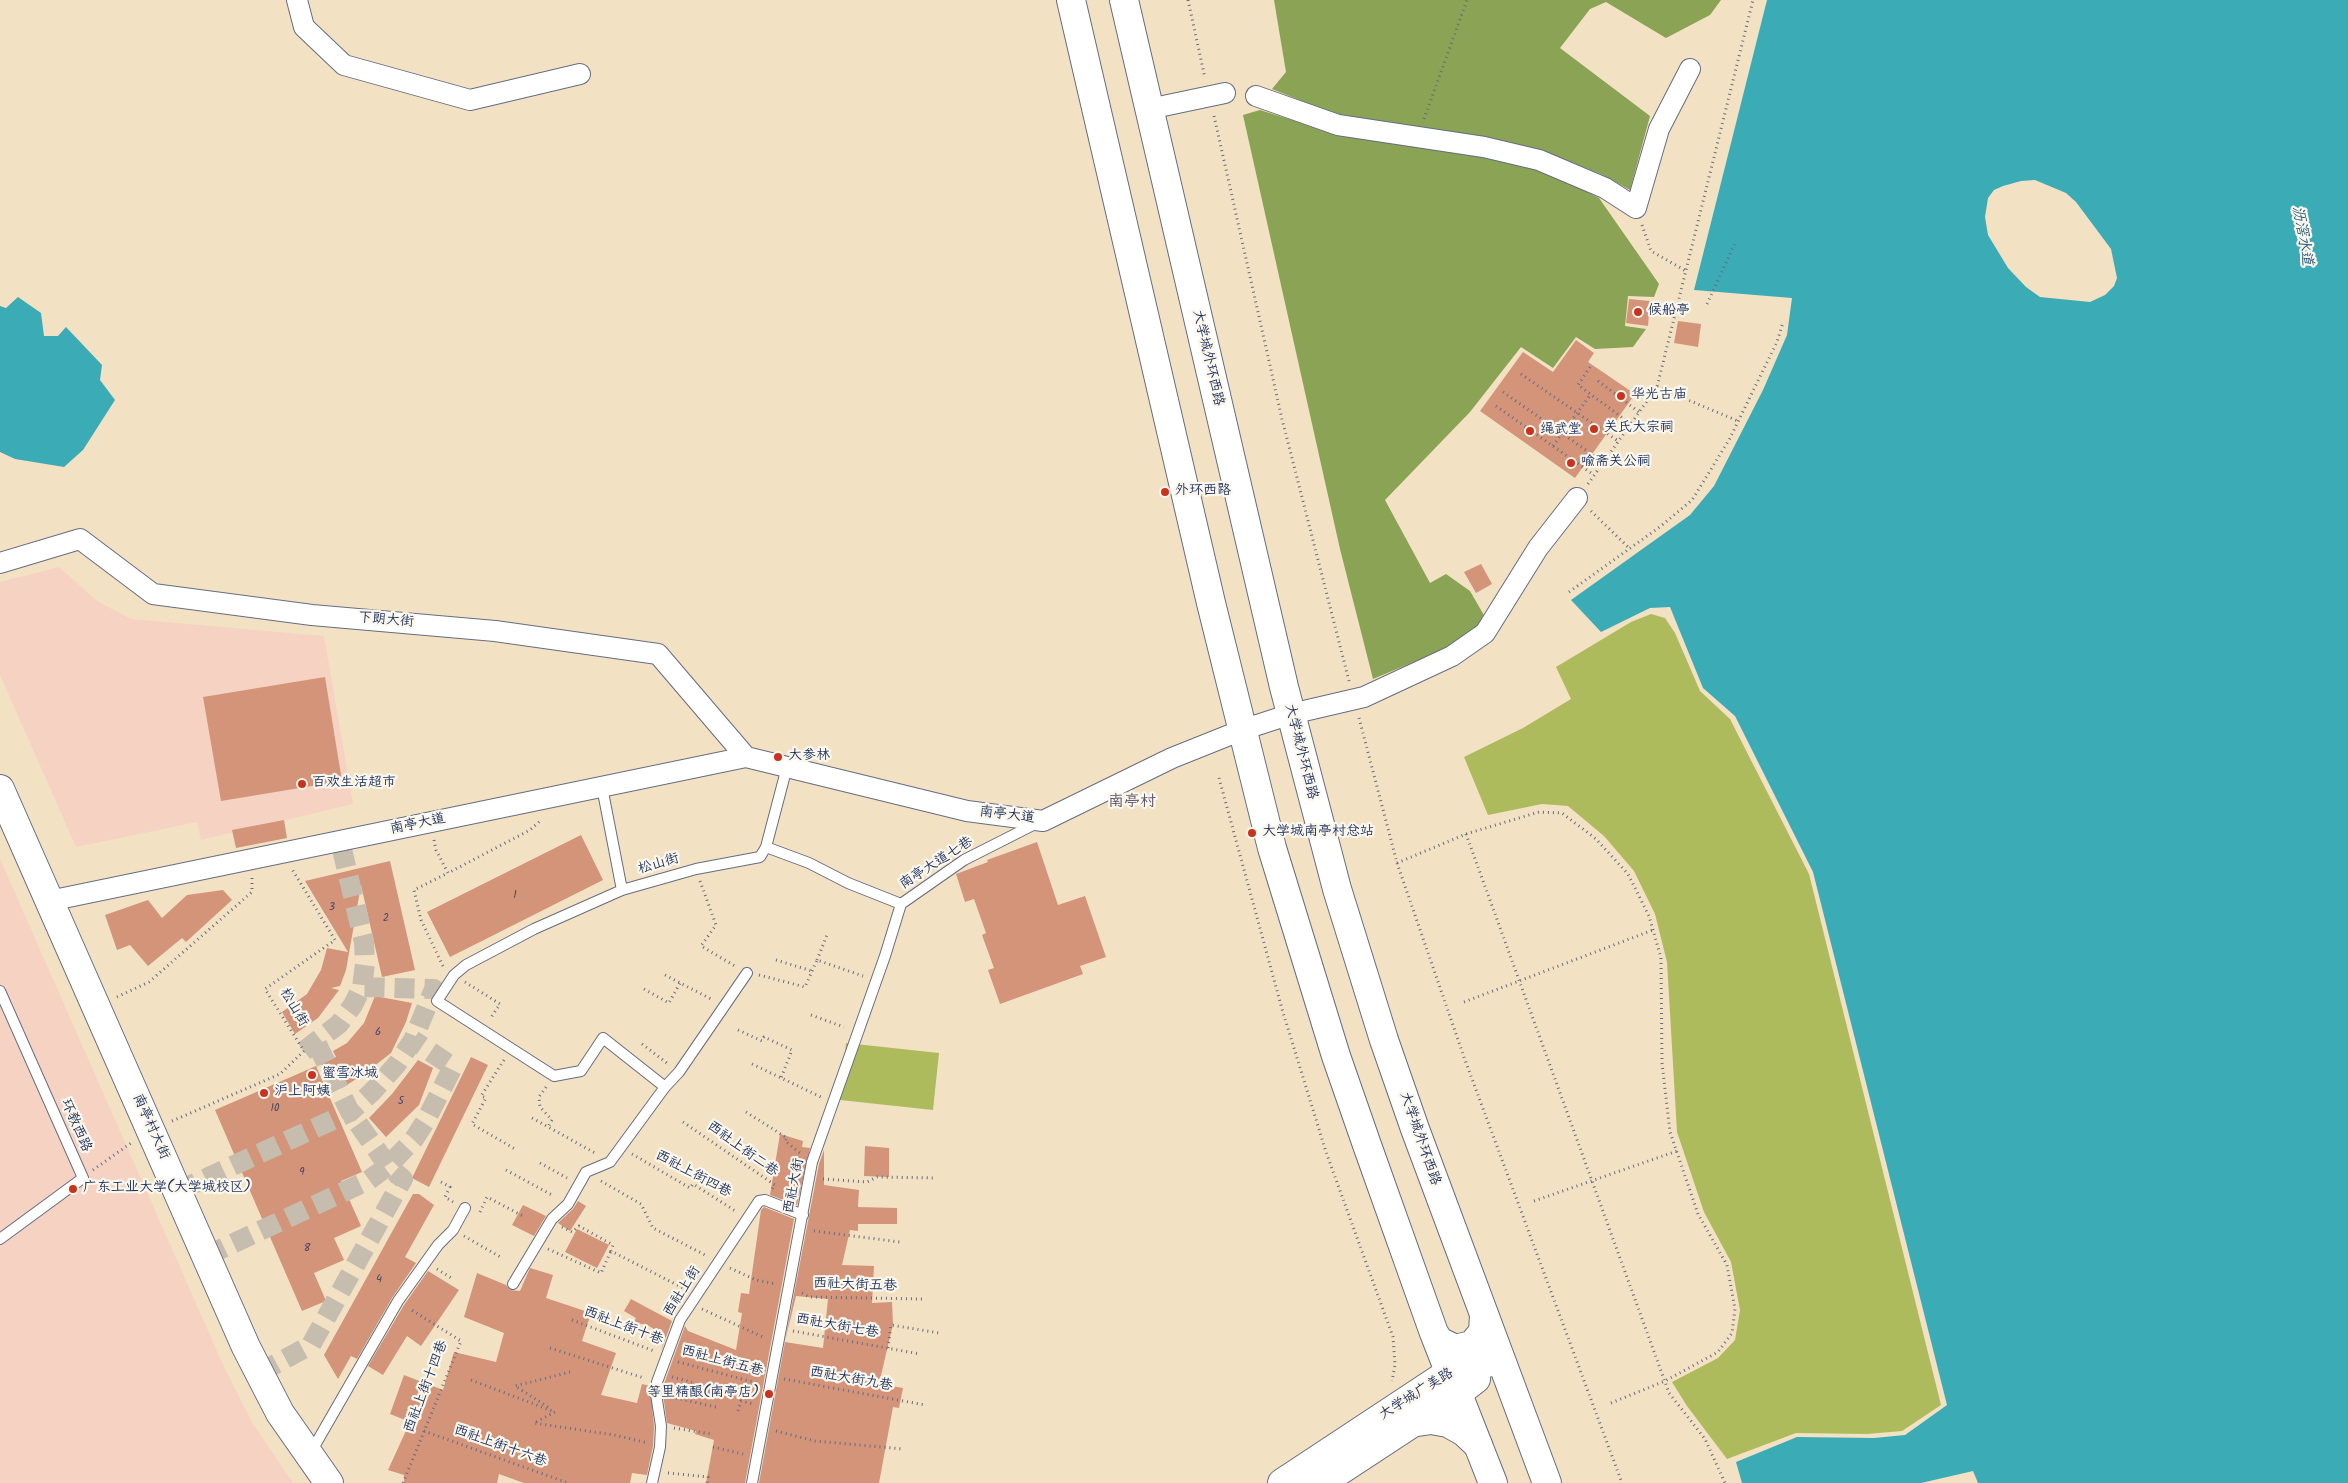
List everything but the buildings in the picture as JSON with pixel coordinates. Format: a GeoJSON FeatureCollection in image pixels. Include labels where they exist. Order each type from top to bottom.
{"type":"FeatureCollection","features":[{"type":"Feature","properties":{"kind":"main road"},"geometry":{"type":"LineString","coordinates":[[1071,0],[1242,730],[1275,857],[1336,1056],[1434,1333],[1493,1483]]}},
{"type":"Feature","properties":{"kind":"main road","name":"大学城外环西路"},"geometry":{"type":"LineString","coordinates":[[1124,0],[1291,714],[1332,871],[1384,1040],[1449,1224],[1547,1483]]}},
{"type":"Feature","properties":{"kind":"main road","name":"南亭村大街"},"geometry":{"type":"LineString","coordinates":[[0,789],[246,1347],[280,1413],[329,1483]]}},
{"type":"Feature","properties":{"kind":"main road"},"geometry":{"type":"LineString","coordinates":[[1434,1333],[1439,1341],[1455,1349],[1472,1345],[1483,1332],[1484,1315]]}},
{"type":"Feature","properties":{"kind":"main road"},"geometry":{"type":"LineString","coordinates":[[1434,1333],[1429,1365],[1422,1378],[1400,1404],[1431,1420],[1448,1423],[1464,1432],[1478,1445]]}},
{"type":"Feature","properties":{"kind":"main road","name":"大学城广美路"},"geometry":{"type":"LineString","coordinates":[[1282,1483],[1400,1404],[1454,1382],[1500,1360]]}},
{"type":"Feature","properties":{"kind":"main road","name":"大学城广美路"},"geometry":{"type":"LineString","coordinates":[[1321,1483],[1400,1404]]}},
{"type":"Feature","properties":{"kind":"street"},"geometry":{"type":"LineString","coordinates":[[296,0],[304,27],[344,65],[470,100],[580,74]]}},
{"type":"Feature","properties":{"kind":"street"},"geometry":{"type":"LineString","coordinates":[[1256,96],[1338,125],[1484,147],[1539,160],[1605,188],[1636,208],[1659,129],[1690,69]]}},
{"type":"Feature","properties":{"kind":"street"},"geometry":{"type":"LineString","coordinates":[[1149,109],[1217,95]]}},
{"type":"Feature","properties":{"kind":"street","name":"南亭大道"},"geometry":{"type":"LineString","coordinates":[[49,901],[746,757],[967,811],[1043,820],[1172,758],[1242,730],[1291,714],[1364,697],[1452,656],[1485,633],[1538,548],[1577,498]]}},
{"type":"Feature","properties":{"kind":"street","name":"下朗大街"},"geometry":{"type":"LineString","coordinates":[[0,564],[80,539],[153,594],[312,615],[496,631],[658,654],[746,757]]}},
{"type":"Feature","properties":{"kind":"lane"},"geometry":{"type":"LineString","coordinates":[[787,767],[766,847],[809,863],[848,883],[901,904]]}},
{"type":"Feature","properties":{"kind":"lane"},"geometry":{"type":"LineString","coordinates":[[602,787],[622,890]]}},
{"type":"Feature","properties":{"kind":"lane","name":"南亭大道七巷"},"geometry":{"type":"LineString","coordinates":[[901,904],[964,860],[1043,820]]}},
{"type":"Feature","properties":{"kind":"lane","name":"松山街"},"geometry":{"type":"LineString","coordinates":[[665,1087],[603,1038],[581,1071],[554,1076],[437,1001],[450,972],[534,929],[622,890],[696,869],[760,857],[766,847]]}},
{"type":"Feature","properties":{"kind":"lane","name":"西社大街"},"geometry":{"type":"LineString","coordinates":[[752,1483],[773,1382],[812,1162],[877,981],[901,904]]}},
{"type":"Feature","properties":{"kind":"lane"},"geometry":{"type":"LineString","coordinates":[[513,1284],[552,1219],[568,1204],[586,1172],[610,1162],[665,1087],[680,1072],[724,1006],[752,974]]}},
{"type":"Feature","properties":{"kind":"lane","name":"环教西路"},"geometry":{"type":"LineString","coordinates":[[0,991],[83,1178]]}},
{"type":"Feature","properties":{"kind":"lane"},"geometry":{"type":"LineString","coordinates":[[0,1239],[83,1178]]}},
{"type":"Feature","properties":{"kind":"lane"},"geometry":{"type":"LineString","coordinates":[[765,1200],[803,1215]]}},
{"type":"Feature","properties":{"kind":"lane","name":"西社上街"},"geometry":{"type":"LineString","coordinates":[[652,1483],[660,1447],[661,1426],[656,1394],[657,1382],[680,1320],[759,1201],[765,1200]]}},
{"type":"Feature","properties":{"kind":"lane"},"geometry":{"type":"LineString","coordinates":[[309,1455],[398,1301],[425,1262],[453,1230],[465,1208]]}},
{"type":"Feature","properties":{"kind":"path"},"geometry":{"type":"LineString","coordinates":[[1188,0],[1217,95],[1282,419],[1397,863],[1464,1060],[1622,1483]]}},
{"type":"Feature","properties":{"kind":"path"},"geometry":{"type":"LineString","coordinates":[[1423,122],[1431,107],[1467,0]]}},
{"type":"Feature","properties":{"kind":"path"},"geometry":{"type":"LineString","coordinates":[[1630,548],[1577,498],[1657,388],[1753,0]]}},
{"type":"Feature","properties":{"kind":"path"},"geometry":{"type":"LineString","coordinates":[[1636,208],[1651,251],[1686,271]]}},
{"type":"Feature","properties":{"kind":"path"},"geometry":{"type":"LineString","coordinates":[[1707,304],[1735,243]]}},
{"type":"Feature","properties":{"kind":"path"},"geometry":{"type":"LineString","coordinates":[[1569,592],[1692,500],[1738,421],[1777,342],[1783,322]]}},
{"type":"Feature","properties":{"kind":"path"},"geometry":{"type":"LineString","coordinates":[[1590,367],[1578,385],[1631,424]]}},
{"type":"Feature","properties":{"kind":"path"},"geometry":{"type":"LineString","coordinates":[[1521,374],[1618,441]]}},
{"type":"Feature","properties":{"kind":"path"},"geometry":{"type":"LineString","coordinates":[[1598,381],[1640,412]]}},
{"type":"Feature","properties":{"kind":"path"},"geometry":{"type":"LineString","coordinates":[[1657,388],[1738,421]]}},
{"type":"Feature","properties":{"kind":"path"},"geometry":{"type":"LineString","coordinates":[[1504,392],[1603,462]]}},
{"type":"Feature","properties":{"kind":"path"},"geometry":{"type":"LineString","coordinates":[[1553,446],[1591,394]]}},
{"type":"Feature","properties":{"kind":"path"},"geometry":{"type":"LineString","coordinates":[[1496,406],[1594,475]]}},
{"type":"Feature","properties":{"kind":"path"},"geometry":{"type":"LineString","coordinates":[[1219,778],[1282,1009],[1312,1104],[1393,1337],[1400,1404]]}},
{"type":"Feature","properties":{"kind":"path"},"geometry":{"type":"LineString","coordinates":[[1397,863],[1466,834],[1539,812],[1562,812],[1596,839],[1628,874],[1649,916],[1661,958],[1662,1064],[1670,1132],[1698,1214],[1727,1265],[1735,1309],[1732,1333],[1718,1352],[1665,1381],[1610,1403]]}},
{"type":"Feature","properties":{"kind":"path"},"geometry":{"type":"LineString","coordinates":[[482,1030],[500,1004],[450,972],[420,920],[414,890],[530,830],[542,819]]}},
{"type":"Feature","properties":{"kind":"path"},"geometry":{"type":"LineString","coordinates":[[430,823],[436,850],[448,873]]}},
{"type":"Feature","properties":{"kind":"path"},"geometry":{"type":"LineString","coordinates":[[1466,834],[1669,1393],[1705,1439],[1725,1483]]}},
{"type":"Feature","properties":{"kind":"path","name":"松山街"},"geometry":{"type":"LineString","coordinates":[[151,1130],[280,1074],[304,1051],[266,989],[335,940],[283,853]]}},
{"type":"Feature","properties":{"kind":"path"},"geometry":{"type":"LineString","coordinates":[[96,1007],[149,982],[252,892],[252,860]]}},
{"type":"Feature","properties":{"kind":"path"},"geometry":{"type":"LineString","coordinates":[[696,869],[716,925],[701,946],[752,974],[805,987],[827,935]]}},
{"type":"Feature","properties":{"kind":"path"},"geometry":{"type":"LineString","coordinates":[[1464,1002],[1653,930]]}},
{"type":"Feature","properties":{"kind":"path"},"geometry":{"type":"LineString","coordinates":[[776,960],[812,971]]}},
{"type":"Feature","properties":{"kind":"path"},"geometry":{"type":"LineString","coordinates":[[816,960],[877,981]]}},
{"type":"Feature","properties":{"kind":"path"},"geometry":{"type":"LineString","coordinates":[[665,975],[724,1006]]}},
{"type":"Feature","properties":{"kind":"path"},"geometry":{"type":"LineString","coordinates":[[644,989],[669,1003],[680,983]]}},
{"type":"Feature","properties":{"kind":"path"},"geometry":{"type":"LineString","coordinates":[[811,1015],[859,1032]]}},
{"type":"Feature","properties":{"kind":"path"},"geometry":{"type":"LineString","coordinates":[[738,1030],[762,1041],[764,1037],[792,1050],[781,1078]]}},
{"type":"Feature","properties":{"kind":"path"},"geometry":{"type":"LineString","coordinates":[[642,1044],[680,1072]]}},
{"type":"Feature","properties":{"kind":"path"},"geometry":{"type":"LineString","coordinates":[[511,1049],[481,1096],[486,1098],[472,1124],[515,1149]]}},
{"type":"Feature","properties":{"kind":"path"},"geometry":{"type":"LineString","coordinates":[[752,1064],[834,1103]]}},
{"type":"Feature","properties":{"kind":"path"},"geometry":{"type":"LineString","coordinates":[[548,1085],[539,1097],[540,1107],[552,1120],[548,1127]]}},
{"type":"Feature","properties":{"kind":"path"},"geometry":{"type":"LineString","coordinates":[[746,1112],[787,1138],[785,1141],[812,1162]]}},
{"type":"Feature","properties":{"kind":"path"},"geometry":{"type":"LineString","coordinates":[[532,1118],[610,1162]]}},
{"type":"Feature","properties":{"kind":"path","name":"西社上街二巷"},"geometry":{"type":"LineString","coordinates":[[683,1122],[775,1185],[765,1200]]}},
{"type":"Feature","properties":{"kind":"path"},"geometry":{"type":"LineString","coordinates":[[83,1178],[151,1130]]}},
{"type":"Feature","properties":{"kind":"path","name":"西社上街四巷"},"geometry":{"type":"LineString","coordinates":[[627,1152],[690,1188],[693,1184],[748,1218]]}},
{"type":"Feature","properties":{"kind":"path"},"geometry":{"type":"LineString","coordinates":[[1534,1201],[1677,1152]]}},
{"type":"Feature","properties":{"kind":"path"},"geometry":{"type":"LineString","coordinates":[[540,1163],[578,1184]]}},
{"type":"Feature","properties":{"kind":"path"},"geometry":{"type":"LineString","coordinates":[[506,1170],[552,1195]]}},
{"type":"Feature","properties":{"kind":"path"},"geometry":{"type":"LineString","coordinates":[[810,1179],[867,1182],[877,1177],[936,1178]]}},
{"type":"Feature","properties":{"kind":"path"},"geometry":{"type":"LineString","coordinates":[[604,1183],[641,1204],[653,1228],[756,1280],[776,1284]]}},
{"type":"Feature","properties":{"kind":"path"},"geometry":{"type":"LineString","coordinates":[[546,1248],[601,1273],[613,1245],[579,1226],[572,1232],[560,1225]]}},
{"type":"Feature","properties":{"kind":"path"},"geometry":{"type":"LineString","coordinates":[[453,1230],[502,1258]]}},
{"type":"Feature","properties":{"kind":"path"},"geometry":{"type":"LineString","coordinates":[[819,1232],[900,1242]]}},
{"type":"Feature","properties":{"kind":"path"},"geometry":{"type":"LineString","coordinates":[[611,1251],[754,1335],[780,1343]]}},
{"type":"Feature","properties":{"kind":"path","name":"西社大街五巷"},"geometry":{"type":"LineString","coordinates":[[790,1286],[808,1298],[923,1299]]}},
{"type":"Feature","properties":{"kind":"path","name":"西社上街十四巷"},"geometry":{"type":"LineString","coordinates":[[398,1301],[461,1342],[403,1483]]}},
{"type":"Feature","properties":{"kind":"path","name":"西社上街十巷"},"geometry":{"type":"LineString","coordinates":[[572,1320],[666,1357]]}},
{"type":"Feature","properties":{"kind":"path","name":"西社大街七巷"},"geometry":{"type":"LineString","coordinates":[[888,1348],[891,1326],[939,1333]]}},
{"type":"Feature","properties":{"kind":"path","name":"西社大街七巷"},"geometry":{"type":"LineString","coordinates":[[782,1329],[920,1354]]}},
{"type":"Feature","properties":{"kind":"path"},"geometry":{"type":"LineString","coordinates":[[550,1348],[657,1382]]}},
{"type":"Feature","properties":{"kind":"path","name":"西社上街五巷"},"geometry":{"type":"LineString","coordinates":[[666,1357],[773,1382]]}},
{"type":"Feature","properties":{"kind":"path"},"geometry":{"type":"LineString","coordinates":[[555,1412],[516,1386],[570,1372]]}},
{"type":"Feature","properties":{"kind":"path"},"geometry":{"type":"LineString","coordinates":[[471,1380],[555,1412]]}},
{"type":"Feature","properties":{"kind":"path","name":"西社大街九巷"},"geometry":{"type":"LineString","coordinates":[[773,1382],[924,1405]]}},
{"type":"Feature","properties":{"kind":"path"},"geometry":{"type":"LineString","coordinates":[[656,1394],[716,1406]]}},
{"type":"Feature","properties":{"kind":"path"},"geometry":{"type":"LineString","coordinates":[[555,1412],[534,1423],[614,1435],[660,1447]]}},
{"type":"Feature","properties":{"kind":"path"},"geometry":{"type":"LineString","coordinates":[[661,1426],[712,1434]]}},
{"type":"Feature","properties":{"kind":"path"},"geometry":{"type":"LineString","coordinates":[[764,1428],[815,1441],[903,1449]]}},
{"type":"Feature","properties":{"kind":"path","name":"西社上街十六巷"},"geometry":{"type":"LineString","coordinates":[[424,1431],[568,1483]]}},
{"type":"Feature","properties":{"kind":"path"},"geometry":{"type":"LineString","coordinates":[[713,1446],[758,1457]]}},
{"type":"Feature","properties":{"kind":"path"},"geometry":{"type":"LineString","coordinates":[[655,1471],[708,1478],[708,1483]]}},
{"type":"Feature","properties":{"kind":"shaded area"},"geometry":{"type":"Polygon","coordinates":[[[59,567],[97,601],[131,619],[324,636],[353,804],[201,840],[197,822],[76,847],[0,675],[0,582],[59,567]]]}},
{"type":"Feature","properties":{"kind":"shaded area","name":"广东工业大学(大学城校区)"},"geometry":{"type":"Polygon","coordinates":[[[0,859],[224,1367],[253,1424],[293,1483],[0,1483],[0,859]]]}},
{"type":"Feature","properties":{"kind":"green space"},"geometry":{"type":"Polygon","coordinates":[[[1274,0],[1721,0],[1710,15],[1666,38],[1606,2],[1590,9],[1560,48],[1650,116],[1630,190],[1603,175],[1542,150],[1342,117],[1272,89],[1286,72],[1274,0]]]}},
{"type":"Feature","properties":{"kind":"green space"},"geometry":{"type":"Polygon","coordinates":[[[1260,110],[1333,133],[1489,156],[1535,166],[1599,198],[1659,284],[1654,297],[1628,296],[1625,326],[1646,329],[1633,347],[1595,349],[1576,337],[1553,368],[1521,347],[1470,412],[1385,500],[1430,583],[1446,574],[1470,591],[1485,617],[1479,629],[1452,646],[1373,679],[1340,549],[1243,115],[1260,110]]]}},
{"type":"Feature","properties":{"kind":"green space"},"geometry":{"type":"Polygon","coordinates":[[[1651,614],[1665,618],[1675,633],[1700,691],[1730,719],[1809,874],[1941,1405],[1902,1431],[1867,1434],[1796,1433],[1727,1459],[1687,1406],[1672,1382],[1718,1358],[1735,1340],[1740,1310],[1731,1262],[1704,1212],[1677,1132],[1667,962],[1655,914],[1634,871],[1604,836],[1568,806],[1542,804],[1488,815],[1464,757],[1523,728],[1571,699],[1556,667],[1631,622],[1651,614]]]}},
{"type":"Feature","properties":{"kind":"green space"},"geometry":{"type":"Polygon","coordinates":[[[846,1043],[939,1053],[933,1110],[840,1100],[846,1043]]]}},
{"type":"Feature","properties":{"kind":"water","name":"沥滘水道"},"geometry":{"type":"Polygon","coordinates":[[[1767,0],[2348,0],[2348,1483],[1978,1483],[1973,1471],[1921,1483],[1742,1483],[1736,1462],[1797,1437],[1874,1438],[1905,1435],[1947,1405],[1813,872],[1735,716],[1703,688],[1670,607],[1650,608],[1601,632],[1571,600],[1690,515],[1714,486],[1763,390],[1787,335],[1792,298],[1694,290],[1767,0]],[[2035,180],[2021,181],[1994,190],[1988,198],[1985,217],[1988,235],[2008,268],[2026,287],[2040,297],[2090,302],[2105,295],[2114,286],[2117,278],[2111,249],[2076,202],[2066,193],[2035,180]]]}},
{"type":"Feature","properties":{"kind":"water"},"geometry":{"type":"Polygon","coordinates":[[[18,297],[41,313],[44,336],[58,336],[66,327],[102,365],[100,380],[115,400],[83,450],[64,467],[15,459],[0,452],[0,306],[6,308],[18,297]]]}},
{"type":"Feature","properties":{"kind":"tunnel"},"geometry":{"type":"LineString","coordinates":[[304,1051],[339,1024],[353,1005],[362,987],[365,964],[364,942],[340,841]]}},
{"type":"Feature","properties":{"kind":"tunnel"},"geometry":{"type":"LineString","coordinates":[[178,1191],[350,1112],[372,1092],[397,1064],[413,1040],[434,989],[362,987]]}},
{"type":"Feature","properties":{"kind":"tunnel"},"geometry":{"type":"LineString","coordinates":[[206,1256],[369,1180],[388,1166],[414,1139],[425,1122],[453,1067],[413,1040]]}},
{"type":"Feature","properties":{"kind":"tunnel"},"geometry":{"type":"LineString","coordinates":[[259,1373],[311,1345],[403,1179],[388,1166],[350,1112],[316,1042]]}},
{"type":"Feature","properties":{"kind":"place","name":"候船亭"},"geometry":{"type":"Point","coordinates":[1638,312]}},
{"type":"Feature","properties":{"kind":"place","name":"华光古庙"},"geometry":{"type":"Point","coordinates":[1621,396]}},
{"type":"Feature","properties":{"kind":"place","name":"关氏大宗祠"},"geometry":{"type":"Point","coordinates":[1594,429]}},
{"type":"Feature","properties":{"kind":"place","name":"绳武堂"},"geometry":{"type":"Point","coordinates":[1530,431]}},
{"type":"Feature","properties":{"kind":"place","name":"喻斋关公祠"},"geometry":{"type":"Point","coordinates":[1571,463]}},
{"type":"Feature","properties":{"kind":"place","name":"外环西路"},"geometry":{"type":"Point","coordinates":[1165,492]}},
{"type":"Feature","properties":{"kind":"place","name":"大参林"},"geometry":{"type":"Point","coordinates":[778,757]}},
{"type":"Feature","properties":{"kind":"place","name":"百欢生活超市"},"geometry":{"type":"Point","coordinates":[302,784]}},
{"type":"Feature","properties":{"kind":"place","name":"大学城南亭村总站"},"geometry":{"type":"Point","coordinates":[1252,833]}},
{"type":"Feature","properties":{"kind":"place","name":"蜜雪冰城"},"geometry":{"type":"Point","coordinates":[312,1075]}},
{"type":"Feature","properties":{"kind":"place","name":"沪上阿姨"},"geometry":{"type":"Point","coordinates":[264,1093]}},
{"type":"Feature","properties":{"kind":"place","name":"广东工业大学(大学城校区)"},"geometry":{"type":"Point","coordinates":[73,1189]}},
{"type":"Feature","properties":{"kind":"place","name":"等里精酿(南亭店)"},"geometry":{"type":"Point","coordinates":[769,1394]}},
{"type":"Feature","properties":{"kind":"district","name":"南亭村"},"geometry":{"type":"Point","coordinates":[1132,803]}}]}
